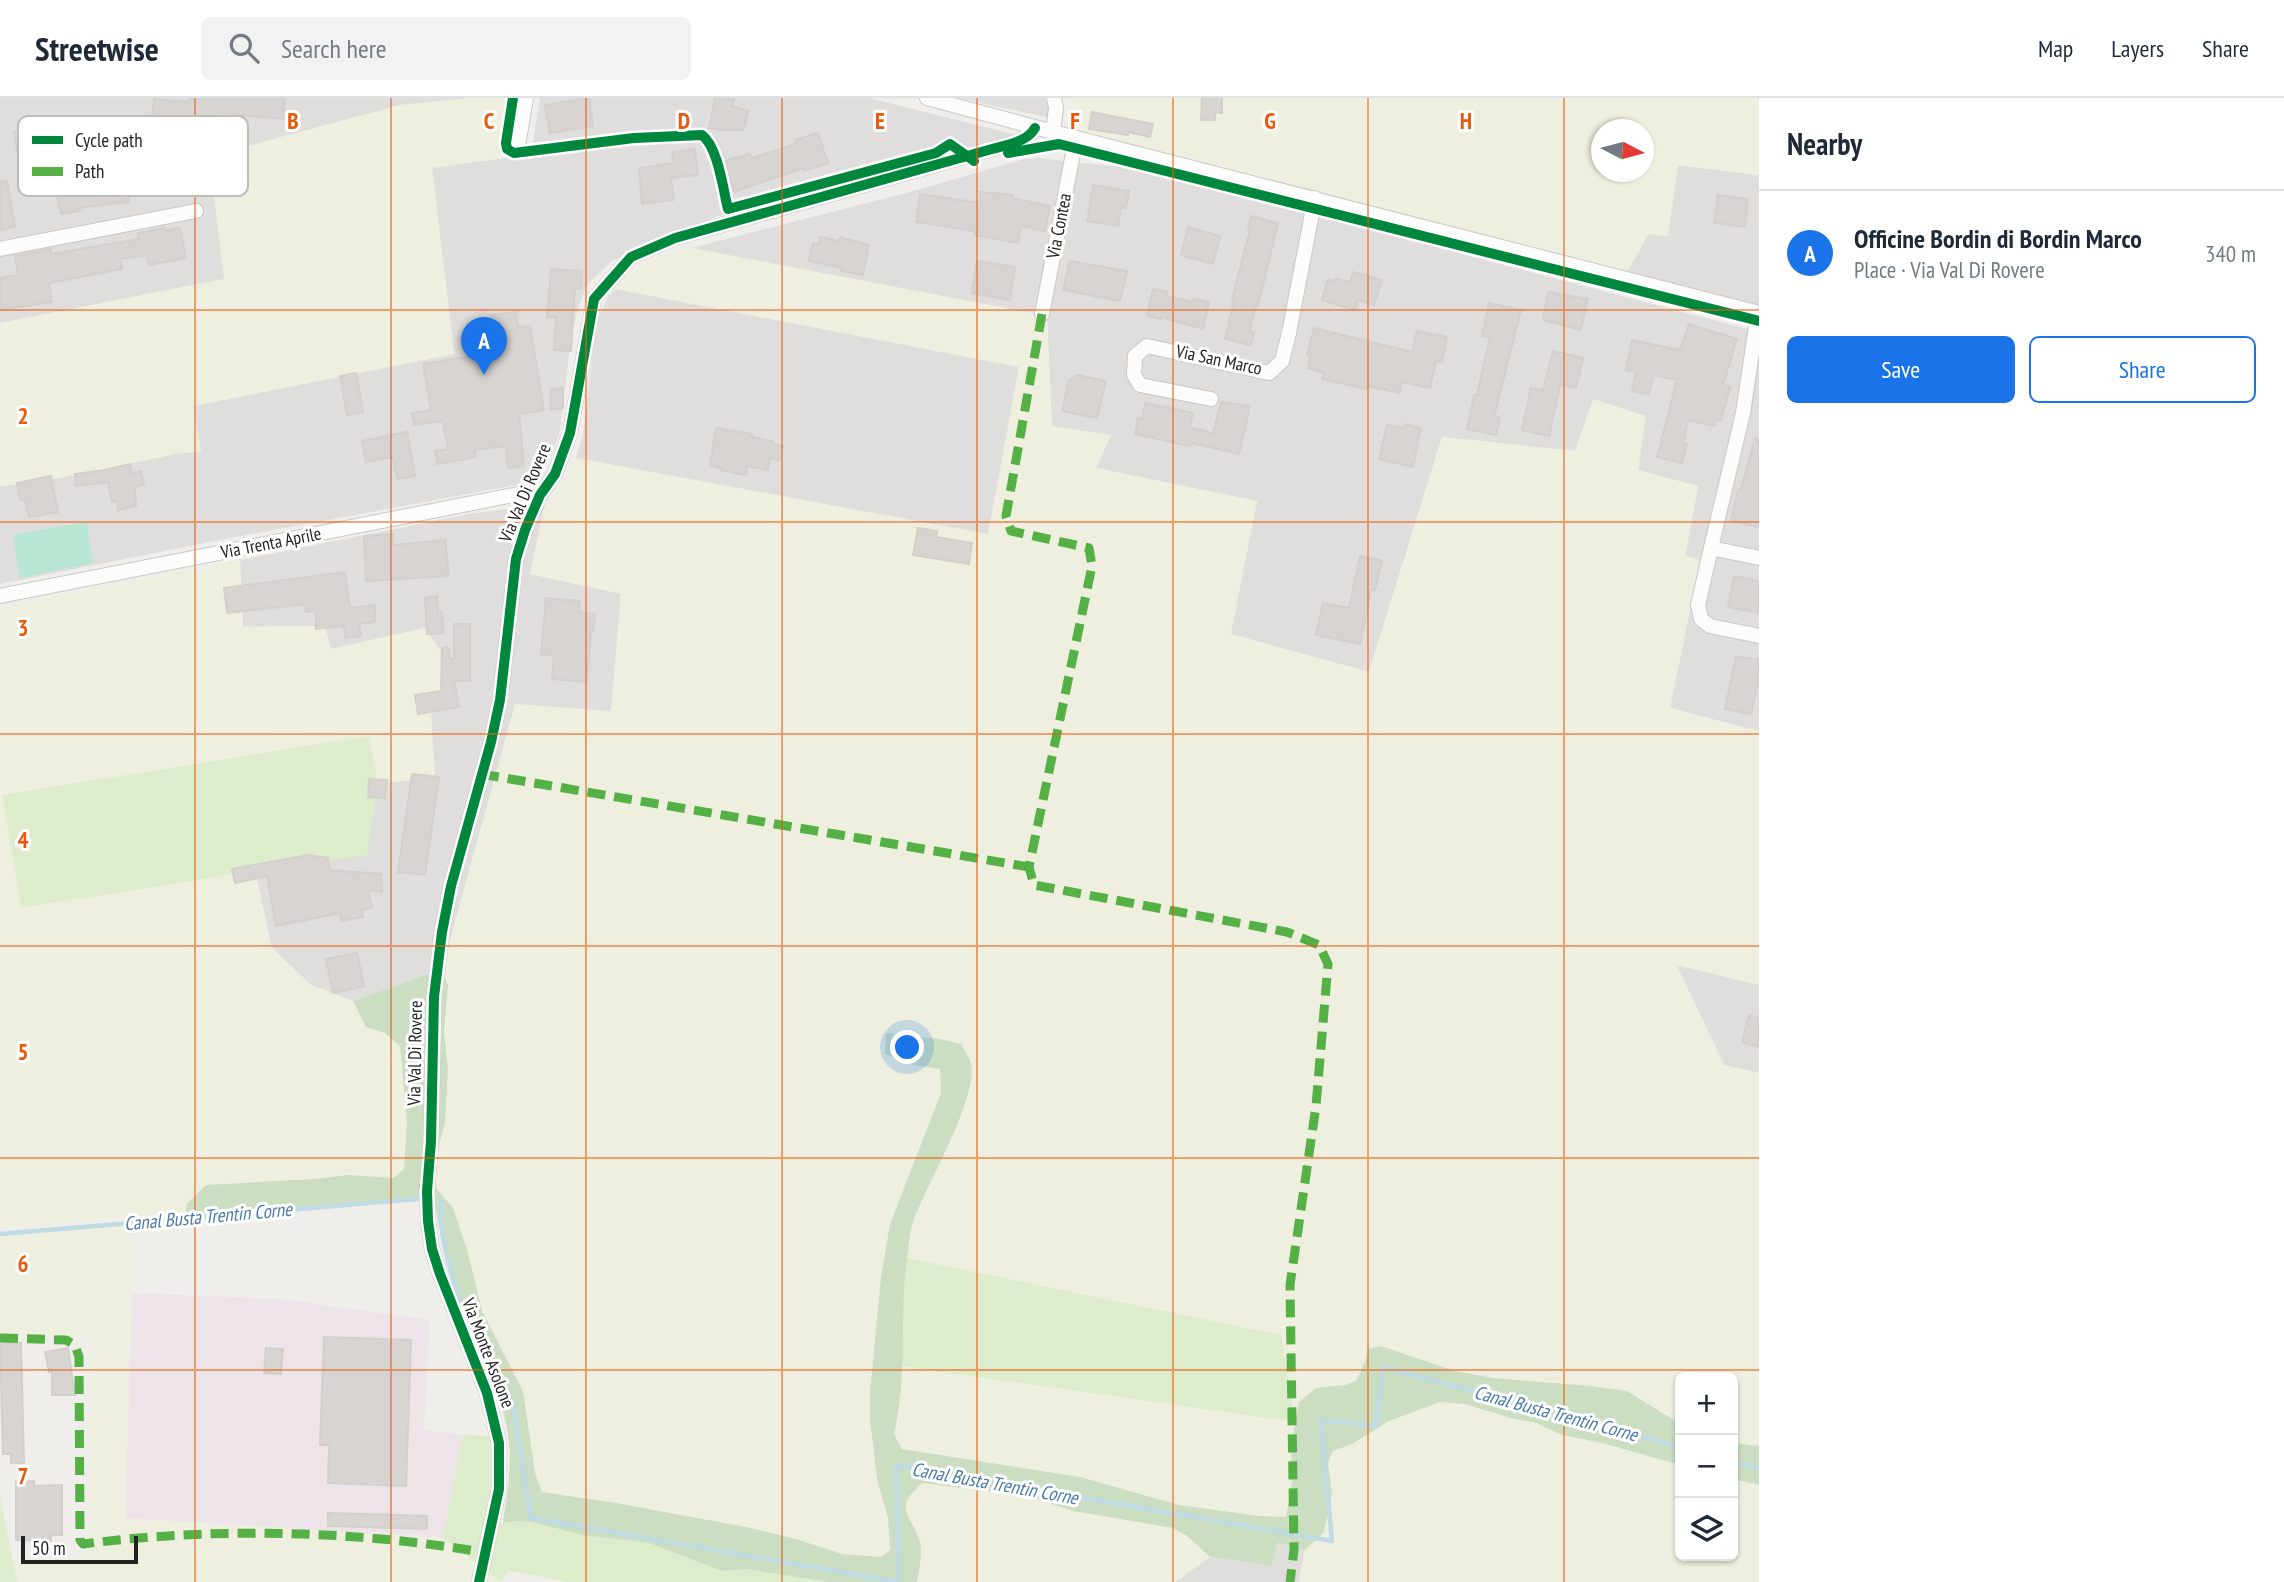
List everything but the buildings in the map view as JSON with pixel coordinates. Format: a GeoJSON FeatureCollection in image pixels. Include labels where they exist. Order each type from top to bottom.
{"type":"FeatureCollection","features":[{"type":"Feature","properties":{"kind":"street"},"geometry":{"type":"LineString","coordinates":[[519,141],[526,98]]}},
{"type":"Feature","properties":{"kind":"street"},"geometry":{"type":"LineString","coordinates":[[927,98],[1758,313],[1743,413],[1698,605],[1701,619],[1710,626],[1759,636]]}},
{"type":"Feature","properties":{"kind":"street"},"geometry":{"type":"LineString","coordinates":[[1053,132],[1056,108],[1054,98]]}},
{"type":"Feature","properties":{"kind":"street","name":"Via Val Di Rovere"},"geometry":{"type":"LineString","coordinates":[[428,1220],[434,997],[450,886],[491,742],[500,700],[516,559],[540,495],[555,474],[570,433],[594,299],[631,257],[675,238],[1021,140],[1032,134],[1035,128]]}},
{"type":"Feature","properties":{"kind":"street","name":"Via Contea"},"geometry":{"type":"LineString","coordinates":[[1042,314],[1076,138]]}},
{"type":"Feature","properties":{"kind":"street","name":"Via San Marco"},"geometry":{"type":"LineString","coordinates":[[1211,400],[1140,385],[1134,375],[1135,356],[1147,346],[1269,373],[1282,361],[1315,198]]}},
{"type":"Feature","properties":{"kind":"street"},"geometry":{"type":"LineString","coordinates":[[0,249],[196,211]]}},
{"type":"Feature","properties":{"kind":"street","name":"Via Trenta Aprile"},"geometry":{"type":"LineString","coordinates":[[0,596],[534,491],[540,495]]}},
{"type":"Feature","properties":{"kind":"street"},"geometry":{"type":"LineString","coordinates":[[1711,548],[1759,558]]}},
{"type":"Feature","properties":{"kind":"street","name":"Via Monte Asolone"},"geometry":{"type":"LineString","coordinates":[[428,1220],[440,1275],[487,1393],[495,1417],[499,1443],[499,1489],[479,1582]]}},
{"type":"Feature","properties":{"kind":"shaded area"},"geometry":{"type":"Polygon","coordinates":[[[0,98],[471,98],[400,105],[248,172],[248,116],[18,116],[18,196],[214,196],[225,279],[0,323],[0,98]]]}},
{"type":"Feature","properties":{"kind":"shaded area"},"geometry":{"type":"Polygon","coordinates":[[[540,98],[869,98],[1021,136],[905,169],[715,217],[612,261],[588,284],[578,308],[571,338],[560,430],[553,453],[537,481],[0,584],[0,486],[35,483],[180,453],[201,452],[193,406],[454,354],[432,167],[504,158],[530,159],[540,98]]]}},
{"type":"Feature","properties":{"kind":"shaded area"},"geometry":{"type":"Polygon","coordinates":[[[961,98],[1045,98],[1055,119],[990,105],[961,98]]]}},
{"type":"Feature","properties":{"kind":"shaded area"},"geometry":{"type":"Polygon","coordinates":[[[1038,158],[1120,167],[1204,186],[1759,332],[1759,731],[1670,708],[1700,561],[1685,557],[1698,487],[1638,470],[1645,417],[1575,451],[1442,437],[1369,672],[1230,634],[1257,501],[1096,468],[1110,435],[1052,427],[1047,316],[691,248],[910,192],[1024,159],[1038,158]]]}},
{"type":"Feature","properties":{"kind":"shaded area"},"geometry":{"type":"Polygon","coordinates":[[[1677,165],[1759,175],[1759,308],[1626,274],[1648,234],[1668,236],[1677,165]]]}},
{"type":"Feature","properties":{"kind":"shaded area"},"geometry":{"type":"Polygon","coordinates":[[[616,289],[1019,367],[989,535],[576,458],[583,435],[594,342],[600,315],[608,297],[616,289]]]}},
{"type":"Feature","properties":{"kind":"shaded area"},"geometry":{"type":"Polygon","coordinates":[[[545,504],[530,574],[621,593],[611,711],[442,969],[353,1001],[311,985],[272,948],[255,871],[378,784],[435,777],[431,717],[451,666],[425,628],[331,649],[325,626],[243,627],[240,560],[469,514],[545,504]]]}},
{"type":"Feature","properties":{"kind":"shaded area"},"geometry":{"type":"Polygon","coordinates":[[[1676,964],[1759,985],[1759,1073],[1724,1065],[1676,964]]]}},
{"type":"Feature","properties":{"kind":"shaded area"},"geometry":{"type":"Polygon","coordinates":[[[132,1293],[282,1299],[430,1320],[424,1430],[463,1435],[443,1538],[125,1518],[132,1293]]]}},
{"type":"Feature","properties":{"kind":"shaded area"},"geometry":{"type":"Polygon","coordinates":[[[1278,1541],[1305,1550],[1299,1582],[1175,1582],[1210,1557],[1272,1566],[1278,1541]]]}},
{"type":"Feature","properties":{"kind":"green space"},"geometry":{"type":"Polygon","coordinates":[[[471,98],[508,98],[504,158],[432,168],[454,354],[193,406],[201,452],[180,453],[35,483],[0,486],[0,323],[224,279],[214,196],[248,196],[248,146],[400,105],[471,98]]]}},
{"type":"Feature","properties":{"kind":"green space"},"geometry":{"type":"Polygon","coordinates":[[[1072,98],[1759,98],[1759,175],[1678,165],[1668,236],[1648,234],[1626,274],[1210,163],[1124,143],[1081,138],[1079,116],[1072,98]]]}},
{"type":"Feature","properties":{"kind":"green space"},"geometry":{"type":"Polygon","coordinates":[[[691,248],[1047,316],[1052,426],[1111,435],[1096,468],[1257,501],[1231,634],[1369,672],[1442,437],[1575,451],[1593,399],[1646,416],[1638,470],[1698,486],[1685,556],[1700,560],[1670,708],[1759,731],[1759,985],[1676,965],[1724,1065],[1759,1073],[1759,1446],[1738,1444],[1738,1372],[1675,1372],[1675,1422],[1590,1386],[1494,1378],[1455,1371],[1381,1346],[1368,1349],[1356,1381],[1316,1388],[1299,1402],[1291,1446],[1292,1483],[1286,1518],[1179,1505],[1080,1477],[902,1449],[894,1434],[900,1411],[901,1366],[1294,1422],[1281,1335],[907,1258],[912,1224],[955,1128],[971,1062],[908,1064],[940,1069],[941,1093],[890,1224],[881,1277],[870,1419],[877,1479],[888,1518],[890,1550],[881,1557],[843,1554],[746,1527],[542,1492],[535,1473],[523,1391],[482,1311],[468,1253],[453,1208],[436,1188],[435,1159],[445,1123],[448,1069],[444,1031],[448,986],[442,969],[515,704],[611,711],[621,594],[530,574],[545,504],[553,499],[576,458],[988,534],[1019,367],[616,289],[642,264],[691,248]]]}},
{"type":"Feature","properties":{"kind":"green space"},"geometry":{"type":"Polygon","coordinates":[[[87,522],[93,563],[20,578],[13,535],[87,522]]]}},
{"type":"Feature","properties":{"kind":"green space"},"geometry":{"type":"Polygon","coordinates":[[[240,560],[243,627],[325,626],[331,649],[425,628],[451,666],[431,717],[435,777],[378,784],[368,737],[255,871],[272,948],[311,985],[353,1001],[366,1026],[385,1033],[400,1046],[407,1121],[405,1169],[393,1178],[348,1175],[206,1185],[187,1204],[185,1213],[0,1227],[0,608],[240,560]]]}},
{"type":"Feature","properties":{"kind":"green space"},"geometry":{"type":"Polygon","coordinates":[[[369,736],[378,784],[367,855],[21,908],[2,795],[369,736]]]}},
{"type":"Feature","properties":{"kind":"green space"},"geometry":{"type":"Polygon","coordinates":[[[442,969],[448,986],[444,1031],[448,1069],[445,1123],[435,1159],[436,1188],[453,1208],[468,1253],[482,1311],[523,1391],[535,1473],[542,1492],[746,1527],[842,1554],[881,1557],[890,1550],[888,1518],[877,1479],[870,1419],[881,1277],[890,1224],[941,1093],[940,1069],[908,1064],[885,1054],[886,1033],[961,1044],[971,1063],[971,1078],[960,1119],[911,1231],[905,1281],[901,1391],[894,1434],[902,1449],[1080,1477],[1179,1505],[1286,1517],[1292,1483],[1291,1446],[1299,1402],[1316,1388],[1356,1381],[1368,1349],[1381,1346],[1455,1371],[1494,1378],[1627,1391],[1675,1421],[1675,1464],[1562,1435],[1536,1423],[1465,1404],[1440,1402],[1389,1421],[1352,1444],[1333,1451],[1328,1463],[1332,1494],[1324,1532],[1305,1550],[1278,1542],[1272,1566],[1210,1557],[1186,1535],[1173,1528],[1073,1511],[1029,1496],[922,1483],[913,1492],[906,1506],[921,1547],[917,1582],[828,1582],[746,1569],[722,1571],[649,1543],[582,1535],[532,1522],[503,1523],[510,1463],[507,1428],[450,1272],[435,1199],[184,1221],[187,1204],[206,1185],[348,1175],[393,1178],[404,1169],[407,1121],[400,1046],[385,1033],[366,1027],[353,1001],[442,969]]]}},
{"type":"Feature","properties":{"kind":"green space"},"geometry":{"type":"Polygon","coordinates":[[[130,1225],[132,1293],[125,1518],[443,1538],[502,1582],[17,1582],[12,1562],[89,1557],[91,1335],[0,1336],[0,1237],[130,1225]]]}},
{"type":"Feature","properties":{"kind":"green space"},"geometry":{"type":"Polygon","coordinates":[[[907,1258],[1281,1335],[1295,1422],[901,1366],[907,1258]]]}},
{"type":"Feature","properties":{"kind":"green space"},"geometry":{"type":"Polygon","coordinates":[[[1440,1402],[1465,1404],[1536,1423],[1562,1435],[1675,1464],[1675,1561],[1738,1561],[1738,1480],[1759,1485],[1759,1582],[1299,1582],[1305,1550],[1324,1532],[1332,1494],[1328,1463],[1333,1450],[1352,1444],[1389,1421],[1440,1402]]]}},
{"type":"Feature","properties":{"kind":"green space"},"geometry":{"type":"Polygon","coordinates":[[[463,1435],[494,1436],[495,1466],[486,1525],[532,1522],[582,1535],[649,1543],[722,1571],[746,1569],[828,1582],[569,1582],[509,1571],[500,1581],[443,1538],[463,1435]]]}},
{"type":"Feature","properties":{"kind":"green space"},"geometry":{"type":"Polygon","coordinates":[[[1738,1444],[1759,1446],[1759,1485],[1738,1480],[1738,1444]]]}},
{"type":"Feature","properties":{"kind":"green space"},"geometry":{"type":"Polygon","coordinates":[[[922,1483],[1029,1496],[1073,1511],[1173,1528],[1186,1535],[1210,1557],[1175,1582],[917,1582],[920,1544],[905,1512],[909,1495],[922,1483]]]}},
{"type":"Feature","properties":{"kind":"green space"},"geometry":{"type":"Polygon","coordinates":[[[0,1496],[17,1582],[0,1582],[0,1496]]]}},
{"type":"Feature","properties":{"kind":"waterway","name":"Canal Busta Trentin Corne"},"geometry":{"type":"LineString","coordinates":[[0,1234],[417,1199]]}},
{"type":"Feature","properties":{"kind":"waterway","name":"Canal Busta Trentin Corne"},"geometry":{"type":"LineString","coordinates":[[441,1201],[446,1249],[468,1328]]}},
{"type":"Feature","properties":{"kind":"waterway","name":"Canal Busta Trentin Corne"},"geometry":{"type":"LineString","coordinates":[[473,1339],[512,1401],[531,1518],[899,1582],[896,1465],[1332,1541],[1321,1420],[1376,1426],[1383,1367],[1675,1446]]}},
{"type":"Feature","properties":{"kind":"waterway","name":"Canal Busta Trentin Corne"},"geometry":{"type":"LineString","coordinates":[[1738,1462],[1759,1468]]}},
{"type":"Feature","properties":{"kind":"marked path"},"geometry":{"type":"LineString","coordinates":[[1042,314],[1006,516],[1011,531],[1089,548],[1092,566],[1029,867],[1034,885],[1287,932],[1319,945],[1328,964],[1316,1106],[1290,1285],[1294,1550],[1290,1582]]}},
{"type":"Feature","properties":{"kind":"marked path"},"geometry":{"type":"LineString","coordinates":[[481,774],[1029,867]]}},
{"type":"Feature","properties":{"kind":"marked path"},"geometry":{"type":"LineString","coordinates":[[0,1338],[66,1340],[75,1345],[79,1357],[80,1540],[83,1544],[183,1535],[285,1534],[387,1540],[487,1553]]}},
{"type":"Feature","properties":{"kind":"cycle path"},"geometry":{"type":"LineString","coordinates":[[513,98],[506,143],[507,149],[514,153],[634,138],[702,135],[716,158],[728,209],[936,153],[950,144],[974,161]]}},
{"type":"Feature","properties":{"kind":"cycle path"},"geometry":{"type":"LineString","coordinates":[[479,1582],[499,1489],[499,1443],[487,1393],[432,1249],[427,1191],[431,1141],[434,997],[451,886],[500,700],[516,559],[525,530],[540,495],[555,474],[570,433],[594,299],[631,257],[675,238],[1010,144],[1027,137],[1035,128]]}},
{"type":"Feature","properties":{"kind":"cycle path"},"geometry":{"type":"LineString","coordinates":[[1008,153],[1059,144],[1759,321]]}},
{"type":"Feature","properties":{"kind":"place","name":"Officine Bordin di Bordin Marco"},"geometry":{"type":"Point","coordinates":[484,375]}}]}
